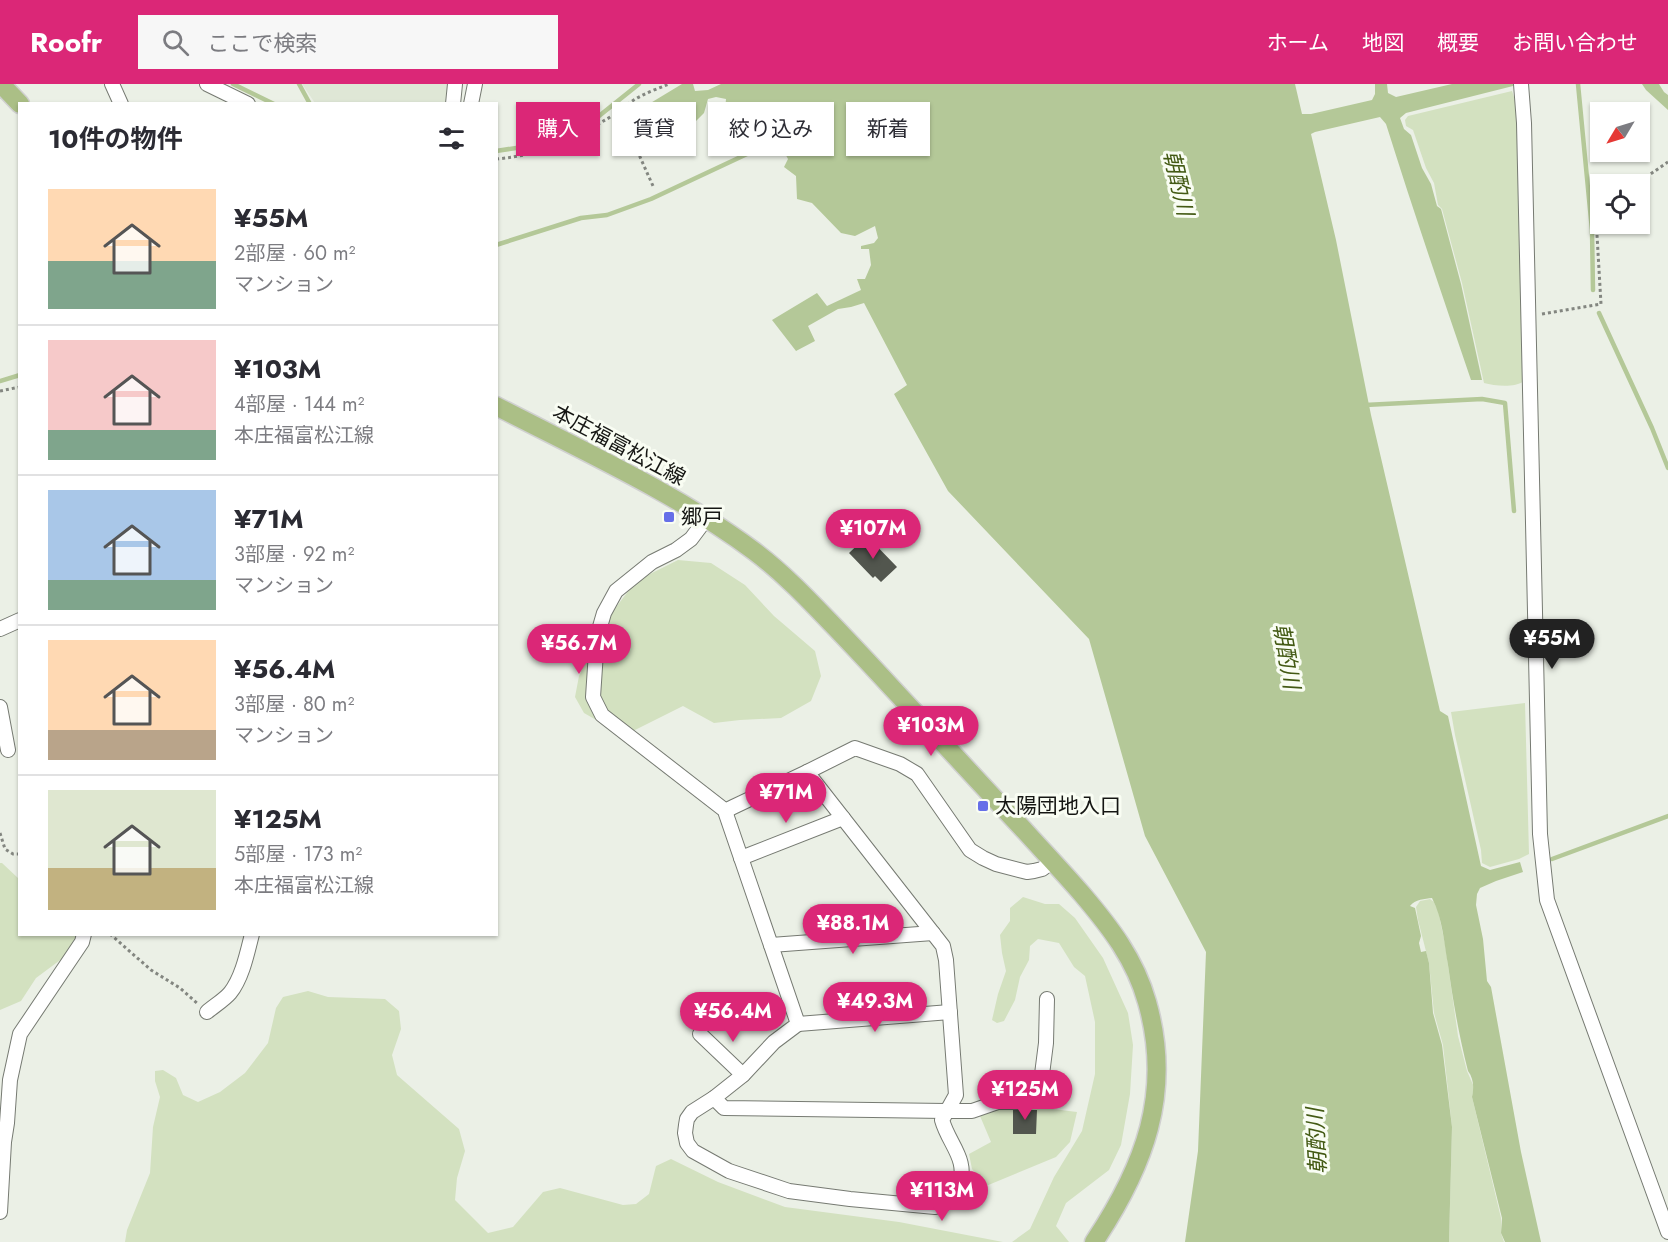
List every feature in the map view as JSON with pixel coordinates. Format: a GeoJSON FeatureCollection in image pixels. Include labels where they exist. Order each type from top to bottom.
{"type":"FeatureCollection","features":[{"type":"Feature","properties":{"kind":"main road"},"geometry":{"type":"LineString","coordinates":[[1,84],[18,102]]}},
{"type":"Feature","properties":{"kind":"main road","name":"本庄福富松江線"},"geometry":{"type":"LineString","coordinates":[[498,407],[646,484],[756,552],[801,592],[1053,861],[1111,928],[1127,953],[1147,1001],[1154,1039],[1157,1079],[1150,1127],[1136,1169],[1094,1242]]}},
{"type":"Feature","properties":{"kind":"street"},"geometry":{"type":"LineString","coordinates":[[112,84],[120,102]]}},
{"type":"Feature","properties":{"kind":"street"},"geometry":{"type":"LineString","coordinates":[[207,84],[244,102]]}},
{"type":"Feature","properties":{"kind":"street"},"geometry":{"type":"LineString","coordinates":[[453,102],[455,84]]}},
{"type":"Feature","properties":{"kind":"street"},"geometry":{"type":"LineString","coordinates":[[472,102],[476,84]]}},
{"type":"Feature","properties":{"kind":"street"},"geometry":{"type":"LineString","coordinates":[[1521,88],[1529,314],[1540,834],[1547,900],[1668,1232]]}},
{"type":"Feature","properties":{"kind":"street"},"geometry":{"type":"LineString","coordinates":[[706,519],[691,539],[676,550],[652,562],[616,591],[604,613],[597,637],[593,697],[602,715],[727,812]]}},
{"type":"Feature","properties":{"kind":"street"},"geometry":{"type":"LineString","coordinates":[[0,629],[18,621]]}},
{"type":"Feature","properties":{"kind":"street"},"geometry":{"type":"LineString","coordinates":[[0,707],[9,750]]}},
{"type":"Feature","properties":{"kind":"street"},"geometry":{"type":"LineString","coordinates":[[727,812],[855,748],[900,764],[917,774],[970,850],[983,858],[1027,872],[1042,869],[1053,861]]}},
{"type":"Feature","properties":{"kind":"street"},"geometry":{"type":"LineString","coordinates":[[807,772],[943,946],[946,960],[950,1012],[956,1095],[942,1120],[944,1129],[962,1162],[963,1176],[957,1192],[947,1203],[935,1207],[850,1199],[789,1191],[729,1171],[693,1150],[687,1143],[685,1133],[687,1119],[692,1112],[743,1075],[774,1042],[798,1024],[950,1012]]}},
{"type":"Feature","properties":{"kind":"street"},"geometry":{"type":"LineString","coordinates":[[727,812],[727,818],[798,1024]]}},
{"type":"Feature","properties":{"kind":"street"},"geometry":{"type":"LineString","coordinates":[[741,858],[843,818]]}},
{"type":"Feature","properties":{"kind":"street"},"geometry":{"type":"LineString","coordinates":[[771,945],[933,933]]}},
{"type":"Feature","properties":{"kind":"street"},"geometry":{"type":"LineString","coordinates":[[0,1212],[10,1080],[21,1034],[82,942],[84,936]]}},
{"type":"Feature","properties":{"kind":"street"},"geometry":{"type":"LineString","coordinates":[[207,1012],[229,994],[242,968],[251,936]]}},
{"type":"Feature","properties":{"kind":"street"},"geometry":{"type":"LineString","coordinates":[[714,1098],[724,1108],[946,1111],[972,1111],[998,1102],[1020,1102],[1040,1090],[1046,1043],[1047,999]]}},
{"type":"Feature","properties":{"kind":"street"},"geometry":{"type":"LineString","coordinates":[[700,1034],[743,1075]]}},
{"type":"Feature","properties":{"kind":"path"},"geometry":{"type":"LineString","coordinates":[[631,102],[669,84]]}},
{"type":"Feature","properties":{"kind":"path"},"geometry":{"type":"LineString","coordinates":[[498,159],[518,158],[543,151],[569,140],[612,116]]}},
{"type":"Feature","properties":{"kind":"path"},"geometry":{"type":"LineString","coordinates":[[639,156],[652,186]]}},
{"type":"Feature","properties":{"kind":"path"},"geometry":{"type":"LineString","coordinates":[[1650,174],[1668,162]]}},
{"type":"Feature","properties":{"kind":"path"},"geometry":{"type":"LineString","coordinates":[[1529,314],[1601,304],[1597,234]]}},
{"type":"Feature","properties":{"kind":"path"},"geometry":{"type":"LineString","coordinates":[[0,391],[18,387]]}},
{"type":"Feature","properties":{"kind":"path"},"geometry":{"type":"LineString","coordinates":[[0,832],[5,849],[18,854]]}},
{"type":"Feature","properties":{"kind":"path"},"geometry":{"type":"LineString","coordinates":[[112,936],[150,970],[180,988],[207,1012]]}},
{"type":"Feature","properties":{"kind":"shaded area"},"geometry":{"type":"Polygon","coordinates":[[[302,84],[463,84],[458,102],[314,102],[302,84]]]}},
{"type":"Feature","properties":{"kind":"shaded area"},"geometry":{"type":"Polygon","coordinates":[[[1512,91],[1519,125],[1524,381],[1516,385],[1505,386],[1484,383],[1462,283],[1442,209],[1438,205],[1434,183],[1426,168],[1413,130],[1406,126],[1405,120],[1408,116],[1512,91]]]}},
{"type":"Feature","properties":{"kind":"shaded area"},"geometry":{"type":"Polygon","coordinates":[[[678,560],[711,563],[745,585],[774,616],[815,651],[821,676],[811,701],[781,718],[714,723],[683,706],[629,733],[584,713],[575,697],[579,676],[597,632],[636,581],[678,560]]]}},
{"type":"Feature","properties":{"kind":"shaded area"},"geometry":{"type":"Polygon","coordinates":[[[1525,703],[1529,854],[1490,867],[1482,863],[1451,712],[1525,703]]]}},
{"type":"Feature","properties":{"kind":"shaded area"},"geometry":{"type":"Polygon","coordinates":[[[0,863],[2,863],[18,878],[18,936],[76,936],[71,952],[36,978],[21,1001],[0,1010],[0,863]]]}},
{"type":"Feature","properties":{"kind":"shaded area"},"geometry":{"type":"Polygon","coordinates":[[[1023,897],[1045,904],[1059,904],[1075,918],[1103,958],[1128,1013],[1133,1045],[1130,1094],[1121,1145],[1109,1170],[1066,1203],[1056,1226],[1069,1242],[1012,1242],[1030,1229],[1054,1177],[1082,1131],[1095,1074],[1095,1022],[1085,976],[1074,967],[1059,943],[1038,939],[1030,946],[1029,960],[1020,977],[1015,1000],[1004,1021],[997,1023],[992,1020],[1006,971],[1000,935],[1010,921],[1010,908],[1023,897]]]}},
{"type":"Feature","properties":{"kind":"shaded area"},"geometry":{"type":"Polygon","coordinates":[[[1430,899],[1438,910],[1458,1036],[1467,1071],[1474,1087],[1472,1097],[1501,1218],[1501,1233],[1504,1242],[1449,1242],[1452,1127],[1443,1045],[1434,1013],[1429,963],[1416,907],[1420,901],[1430,899]]]}},
{"type":"Feature","properties":{"kind":"shaded area"},"geometry":{"type":"Polygon","coordinates":[[[308,991],[328,997],[385,999],[399,1011],[401,1029],[392,1055],[397,1075],[459,1129],[465,1151],[457,1178],[455,1200],[488,1233],[513,1227],[543,1192],[560,1188],[623,1205],[636,1204],[649,1194],[656,1166],[671,1159],[718,1182],[785,1207],[899,1222],[1003,1242],[125,1242],[127,1230],[150,1173],[153,1127],[160,1097],[155,1081],[155,1071],[163,1070],[176,1078],[183,1095],[198,1102],[220,1092],[245,1073],[268,1043],[276,1008],[283,997],[308,991]]]}},
{"type":"Feature","properties":{"kind":"shaded area"},"geometry":{"type":"Polygon","coordinates":[[[1020,1105],[1077,1112],[1070,1142],[1056,1157],[986,1186],[972,1169],[969,1154],[991,1142],[980,1116],[998,1109],[1020,1105]]]}},
{"type":"Feature","properties":{"kind":"water","name":"朝酌川"},"geometry":{"type":"Polygon","coordinates":[[[682,84],[693,84],[695,91],[708,90],[721,84],[1295,84],[1302,114],[1311,114],[1372,100],[1375,94],[1375,84],[1387,84],[1388,93],[1396,97],[1452,84],[1521,84],[1406,113],[1400,118],[1404,129],[1411,135],[1422,168],[1431,184],[1437,206],[1441,209],[1461,284],[1482,380],[1471,380],[1386,124],[1380,117],[1311,134],[1336,240],[1371,415],[1440,711],[1448,716],[1481,866],[1490,870],[1520,862],[1523,872],[1480,888],[1476,905],[1483,939],[1487,981],[1491,987],[1521,1152],[1541,1242],[1505,1242],[1501,1233],[1502,1218],[1472,1097],[1472,1080],[1459,1032],[1443,931],[1432,898],[1417,901],[1410,906],[1415,908],[1421,936],[1419,943],[1421,952],[1426,951],[1429,963],[1433,1013],[1442,1045],[1452,1127],[1449,1242],[1185,1242],[1198,1151],[1206,952],[1145,836],[1089,639],[948,491],[894,394],[907,385],[864,303],[838,309],[808,326],[815,341],[796,351],[772,320],[817,293],[827,306],[861,290],[857,279],[865,279],[871,265],[869,249],[861,249],[861,246],[874,243],[878,238],[875,226],[855,236],[841,233],[812,203],[797,199],[796,176],[784,167],[788,159],[786,156],[834,156],[834,102],[726,102],[726,99],[716,97],[708,99],[704,113],[696,121],[696,102],[652,102],[682,84]]]}},
{"type":"Feature","properties":{"kind":"water"},"geometry":{"type":"Polygon","coordinates":[[[1642,84],[1659,84],[1668,95],[1668,110],[1646,90],[1642,84]]]}},
{"type":"Feature","properties":{"kind":"building"},"geometry":{"type":"Polygon","coordinates":[[[867,536],[897,567],[881,582],[875,576],[873,578],[849,553],[867,536]]]}},
{"type":"Feature","properties":{"kind":"building"},"geometry":{"type":"Polygon","coordinates":[[[1020,1107],[1037,1110],[1036,1134],[1013,1134],[1013,1110],[1020,1110],[1020,1107]]]}},
{"type":"Feature","properties":{"kind":"waterway"},"geometry":{"type":"LineString","coordinates":[[233,84],[270,102]]}},
{"type":"Feature","properties":{"kind":"waterway"},"geometry":{"type":"LineString","coordinates":[[299,84],[309,102]]}},
{"type":"Feature","properties":{"kind":"waterway"},"geometry":{"type":"LineString","coordinates":[[498,151],[529,146],[599,116],[639,84]]}},
{"type":"Feature","properties":{"kind":"waterway"},"geometry":{"type":"LineString","coordinates":[[1578,84],[1592,230],[1593,290]]}},
{"type":"Feature","properties":{"kind":"waterway"},"geometry":{"type":"LineString","coordinates":[[498,244],[581,218],[607,215],[651,199],[743,156]]}},
{"type":"Feature","properties":{"kind":"waterway"},"geometry":{"type":"LineString","coordinates":[[1599,313],[1668,468]]}},
{"type":"Feature","properties":{"kind":"waterway"},"geometry":{"type":"LineString","coordinates":[[0,381],[18,376]]}},
{"type":"Feature","properties":{"kind":"waterway"},"geometry":{"type":"LineString","coordinates":[[1365,405],[1482,399],[1505,403],[1514,511]]}},
{"type":"Feature","properties":{"kind":"waterway"},"geometry":{"type":"LineString","coordinates":[[1552,859],[1668,816]]}},
{"type":"Feature","properties":{"kind":"place","name":"郷戸"},"geometry":{"type":"Point","coordinates":[669,517]}},
{"type":"Feature","properties":{"kind":"place","name":"太陽団地入口"},"geometry":{"type":"Point","coordinates":[983,806]}}]}
